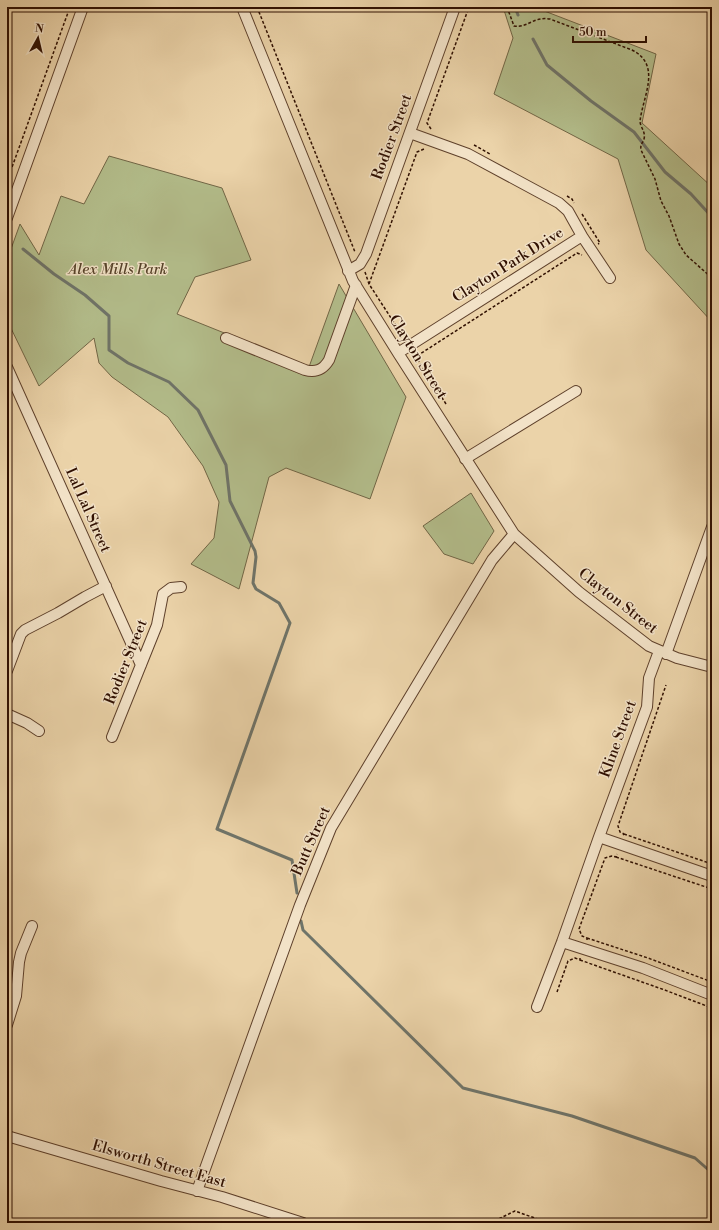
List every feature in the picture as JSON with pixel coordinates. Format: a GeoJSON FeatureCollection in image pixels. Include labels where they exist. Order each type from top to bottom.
{"type":"FeatureCollection","features":[{"type":"Feature","properties":{"kind":"street"},"geometry":{"type":"LineString","coordinates":[[7,218],[83,7]]}},
{"type":"Feature","properties":{"kind":"street","name":"Clayton Street"},"geometry":{"type":"LineString","coordinates":[[242,7],[348,271],[398,353],[514,534],[579,592],[636,637],[662,652],[677,658],[712,667]]}},
{"type":"Feature","properties":{"kind":"street","name":"Rodier Street"},"geometry":{"type":"LineString","coordinates":[[361,263],[368,249],[455,7]]}},
{"type":"Feature","properties":{"kind":"street","name":"Clayton Park Drive"},"geometry":{"type":"LineString","coordinates":[[398,353],[582,236],[568,211],[560,203],[472,156],[410,133]]}},
{"type":"Feature","properties":{"kind":"street"},"geometry":{"type":"LineString","coordinates":[[582,236],[610,278]]}},
{"type":"Feature","properties":{"kind":"street"},"geometry":{"type":"LineString","coordinates":[[348,271],[361,263]]}},
{"type":"Feature","properties":{"kind":"street"},"geometry":{"type":"LineString","coordinates":[[226,338],[308,371],[318,371],[322,369],[329,360],[356,285]]}},
{"type":"Feature","properties":{"kind":"street","name":"Lal Lal Street"},"geometry":{"type":"LineString","coordinates":[[7,367],[141,665]]}},
{"type":"Feature","properties":{"kind":"street"},"geometry":{"type":"LineString","coordinates":[[465,459],[576,391]]}},
{"type":"Feature","properties":{"kind":"street","name":"Kline Street"},"geometry":{"type":"LineString","coordinates":[[537,1007],[647,707],[649,678],[662,652],[712,527]]}},
{"type":"Feature","properties":{"kind":"street","name":"Butt Street"},"geometry":{"type":"LineString","coordinates":[[197,1190],[300,905],[331,828],[492,560],[514,534]]}},
{"type":"Feature","properties":{"kind":"street"},"geometry":{"type":"LineString","coordinates":[[7,671],[20,636],[26,629],[106,586]]}},
{"type":"Feature","properties":{"kind":"street","name":"Rodier Street"},"geometry":{"type":"LineString","coordinates":[[112,737],[158,622],[160,605],[164,594],[171,588],[181,587]]}},
{"type":"Feature","properties":{"kind":"street"},"geometry":{"type":"LineString","coordinates":[[7,714],[27,723],[39,731]]}},
{"type":"Feature","properties":{"kind":"street"},"geometry":{"type":"LineString","coordinates":[[599,836],[712,876]]}},
{"type":"Feature","properties":{"kind":"street"},"geometry":{"type":"LineString","coordinates":[[7,1025],[16,996],[21,953],[32,926]]}},
{"type":"Feature","properties":{"kind":"street"},"geometry":{"type":"LineString","coordinates":[[562,942],[643,968],[712,995]]}},
{"type":"Feature","properties":{"kind":"street","name":"Elsworth Street East"},"geometry":{"type":"LineString","coordinates":[[7,1136],[197,1190],[303,1223]]}},
{"type":"Feature","properties":{"kind":"path"},"geometry":{"type":"LineString","coordinates":[[7,181],[70,7]]}},
{"type":"Feature","properties":{"kind":"path"},"geometry":{"type":"LineString","coordinates":[[257,7],[346,230],[370,284],[402,335],[410,335],[415,342]]}},
{"type":"Feature","properties":{"kind":"path"},"geometry":{"type":"LineString","coordinates":[[427,123],[469,7]]}},
{"type":"Feature","properties":{"kind":"path"},"geometry":{"type":"LineString","coordinates":[[507,7],[514,26],[520,27],[540,18],[550,19],[632,50],[642,56],[646,63],[649,78],[640,123],[644,135],[640,147],[642,156],[655,178],[661,201],[669,216],[679,244],[686,255],[712,278]]}},
{"type":"Feature","properties":{"kind":"path"},"geometry":{"type":"LineString","coordinates":[[370,284],[417,152],[425,149],[428,139]]}},
{"type":"Feature","properties":{"kind":"path"},"geometry":{"type":"LineString","coordinates":[[446,404],[418,360],[420,354],[577,253],[583,255],[591,249]]}},
{"type":"Feature","properties":{"kind":"path"},"geometry":{"type":"LineString","coordinates":[[624,834],[712,864]]}},
{"type":"Feature","properties":{"kind":"path"},"geometry":{"type":"LineString","coordinates":[[616,856],[712,889]]}},
{"type":"Feature","properties":{"kind":"path"},"geometry":{"type":"LineString","coordinates":[[587,938],[648,958],[712,982]]}},
{"type":"Feature","properties":{"kind":"path"},"geometry":{"type":"LineString","coordinates":[[580,960],[712,1008]]}},
{"type":"Feature","properties":{"kind":"path"},"geometry":{"type":"LineString","coordinates":[[490,1223],[515,1211],[546,1223]]}},
{"type":"Feature","properties":{"kind":"green space"},"geometry":{"type":"Polygon","coordinates":[[[503,7],[534,7],[656,54],[642,123],[712,187],[712,322],[646,250],[618,159],[494,94],[513,38],[503,7]]]}},
{"type":"Feature","properties":{"kind":"green space","name":"Alex Mills Park"},"geometry":{"type":"Polygon","coordinates":[[[109,156],[222,188],[251,260],[195,277],[177,314],[309,367],[339,284],[406,397],[370,499],[286,468],[269,477],[239,589],[191,564],[214,538],[219,502],[203,466],[168,417],[112,377],[99,363],[94,338],[39,386],[7,320],[7,260],[20,224],[39,255],[61,196],[84,204],[109,156]]]}},
{"type":"Feature","properties":{"kind":"green space"},"geometry":{"type":"Polygon","coordinates":[[[471,493],[494,531],[473,564],[444,554],[423,526],[471,493]]]}},
{"type":"Feature","properties":{"kind":"waterway"},"geometry":{"type":"LineString","coordinates":[[515,7],[518,15]]}},
{"type":"Feature","properties":{"kind":"waterway"},"geometry":{"type":"LineString","coordinates":[[533,39],[547,65],[591,101],[634,132],[665,172],[691,194],[712,217]]}},
{"type":"Feature","properties":{"kind":"waterway"},"geometry":{"type":"LineString","coordinates":[[23,249],[54,274],[85,295],[109,316],[109,350],[128,363],[169,382],[198,410],[226,465],[230,501],[255,551],[256,557],[253,583],[256,589],[279,603],[290,623],[217,829],[292,860],[297,893]]}},
{"type":"Feature","properties":{"kind":"waterway"},"geometry":{"type":"LineString","coordinates":[[301,921],[303,930],[463,1088],[572,1116],[695,1158],[712,1173]]}}]}
